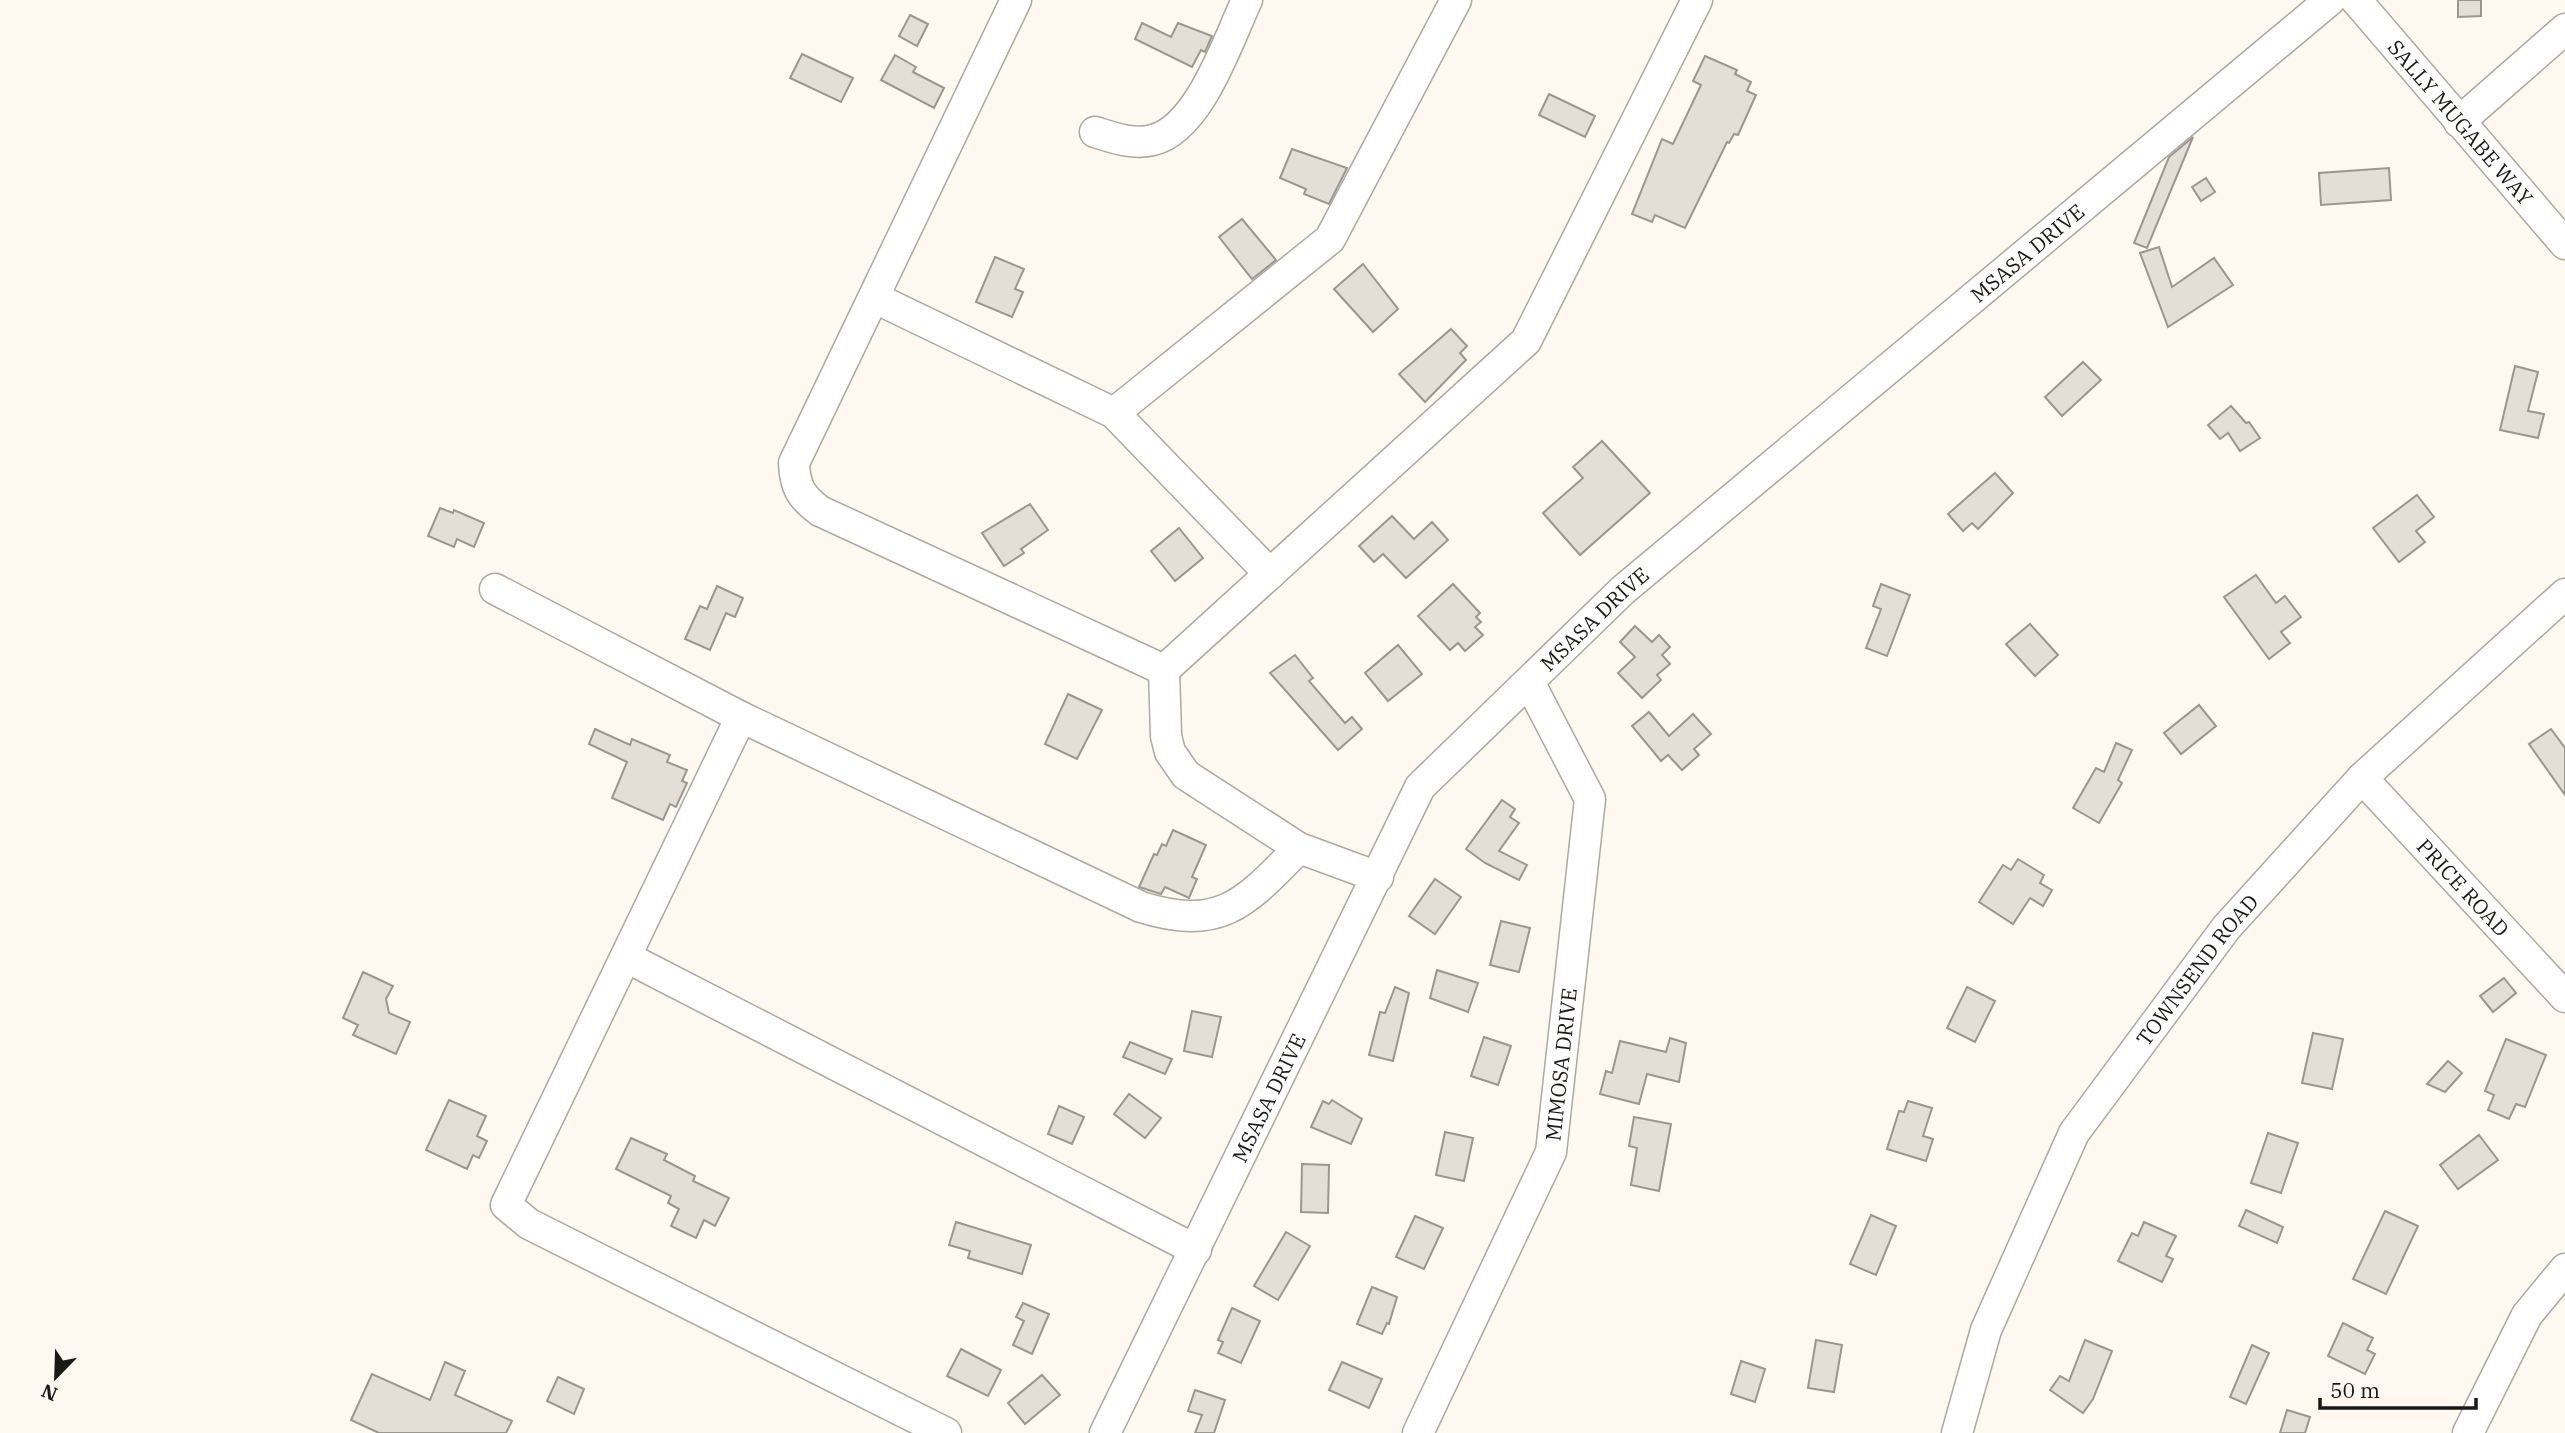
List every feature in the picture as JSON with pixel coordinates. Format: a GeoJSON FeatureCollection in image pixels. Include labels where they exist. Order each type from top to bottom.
{"type":"FeatureCollection","features":[{"type":"Feature","properties":{"kind":"street"},"geometry":{"type":"LineString","coordinates":[[1016,0],[794,463],[794,483],[803,499],[820,511],[1164,670]]}},
{"type":"Feature","properties":{"kind":"street"},"geometry":{"type":"LineString","coordinates":[[1096,132],[1133,142],[1155,139],[1173,128],[1190,113],[1202,96],[1247,0]]}},
{"type":"Feature","properties":{"kind":"street"},"geometry":{"type":"LineString","coordinates":[[1114,412],[1330,239],[1456,0]]}},
{"type":"Feature","properties":{"kind":"street"},"geometry":{"type":"LineString","coordinates":[[1378,877],[1298,848],[1186,775],[1177,765],[1166,736],[1164,670],[1526,341],[1697,0]]}},
{"type":"Feature","properties":{"kind":"street","name":"MSASA DRIVE"},"geometry":{"type":"LineString","coordinates":[[1105,1433],[1420,787],[1623,590],[2330,0]]}},
{"type":"Feature","properties":{"kind":"street","name":"SALLY MUGABE WAY"},"geometry":{"type":"LineString","coordinates":[[2356,0],[2565,244]]}},
{"type":"Feature","properties":{"kind":"street"},"geometry":{"type":"LineString","coordinates":[[2459,122],[2565,29]]}},
{"type":"Feature","properties":{"kind":"street"},"geometry":{"type":"LineString","coordinates":[[875,298],[1114,412],[1270,574]]}},
{"type":"Feature","properties":{"kind":"street"},"geometry":{"type":"LineString","coordinates":[[495,590],[741,717],[1141,907],[1164,914],[1196,918],[1224,912],[1263,884],[1298,848]]}},
{"type":"Feature","properties":{"kind":"street","name":"TOWNSEND ROAD"},"geometry":{"type":"LineString","coordinates":[[1957,1433],[1986,1330],[2074,1133],[2226,928],[2362,778],[2565,594]]}},
{"type":"Feature","properties":{"kind":"street","name":"MIMOSA DRIVE"},"geometry":{"type":"LineString","coordinates":[[1418,1433],[1551,1152],[1590,799],[1529,681]]}},
{"type":"Feature","properties":{"kind":"street"},"geometry":{"type":"LineString","coordinates":[[741,717],[506,1205],[529,1224],[946,1433]]}},
{"type":"Feature","properties":{"kind":"street","name":"PRICE ROAD"},"geometry":{"type":"LineString","coordinates":[[2362,778],[2565,997]]}},
{"type":"Feature","properties":{"kind":"street"},"geometry":{"type":"LineString","coordinates":[[626,957],[1196,1250]]}},
{"type":"Feature","properties":{"kind":"street"},"geometry":{"type":"LineString","coordinates":[[2468,1433],[2527,1315],[2565,1269]]}},
{"type":"Feature","properties":{"kind":"building"},"geometry":{"type":"Polygon","coordinates":[[[2458,0],[2481,0],[2481,16],[2458,17],[2458,0]]]}},
{"type":"Feature","properties":{"kind":"building"},"geometry":{"type":"Polygon","coordinates":[[[910,15],[928,24],[917,46],[899,36],[910,15]]]}},
{"type":"Feature","properties":{"kind":"building"},"geometry":{"type":"Polygon","coordinates":[[[1142,23],[1171,37],[1178,23],[1212,36],[1205,52],[1201,50],[1192,67],[1135,39],[1142,23]]]}},
{"type":"Feature","properties":{"kind":"building"},"geometry":{"type":"Polygon","coordinates":[[[802,54],[853,78],[841,102],[790,78],[802,54]]]}},
{"type":"Feature","properties":{"kind":"building"},"geometry":{"type":"Polygon","coordinates":[[[895,55],[916,67],[913,72],[944,88],[934,108],[881,80],[895,55]]]}},
{"type":"Feature","properties":{"kind":"building"},"geometry":{"type":"Polygon","coordinates":[[[1705,56],[1737,70],[1735,74],[1751,82],[1747,91],[1756,95],[1738,135],[1734,134],[1729,143],[1727,142],[1685,228],[1655,215],[1652,222],[1632,214],[1662,139],[1673,144],[1701,85],[1693,81],[1705,56]]]}},
{"type":"Feature","properties":{"kind":"building"},"geometry":{"type":"Polygon","coordinates":[[[1549,94],[1595,116],[1585,137],[1539,115],[1549,94]]]}},
{"type":"Feature","properties":{"kind":"building"},"geometry":{"type":"Polygon","coordinates":[[[2193,137],[2147,248],[2134,243],[2169,157],[2193,137]]]}},
{"type":"Feature","properties":{"kind":"building"},"geometry":{"type":"Polygon","coordinates":[[[1292,149],[1347,168],[1329,204],[1304,194],[1306,189],[1280,178],[1292,149]]]}},
{"type":"Feature","properties":{"kind":"building"},"geometry":{"type":"Polygon","coordinates":[[[2389,168],[2391,200],[2321,205],[2319,173],[2389,168]]]}},
{"type":"Feature","properties":{"kind":"building"},"geometry":{"type":"Polygon","coordinates":[[[2206,178],[2215,192],[2201,201],[2192,187],[2206,178]]]}},
{"type":"Feature","properties":{"kind":"building"},"geometry":{"type":"Polygon","coordinates":[[[1242,219],[1276,260],[1252,279],[1219,237],[1242,219]]]}},
{"type":"Feature","properties":{"kind":"building"},"geometry":{"type":"Polygon","coordinates":[[[2159,247],[2172,287],[2214,258],[2233,285],[2168,327],[2140,253],[2159,247]]]}},
{"type":"Feature","properties":{"kind":"building"},"geometry":{"type":"Polygon","coordinates":[[[995,257],[1024,269],[1015,289],[1023,292],[1012,317],[976,302],[995,257]]]}},
{"type":"Feature","properties":{"kind":"building"},"geometry":{"type":"Polygon","coordinates":[[[1363,264],[1398,309],[1373,332],[1334,289],[1363,264]]]}},
{"type":"Feature","properties":{"kind":"building"},"geometry":{"type":"Polygon","coordinates":[[[1451,329],[1467,346],[1460,353],[1466,360],[1425,402],[1399,374],[1451,329]]]}},
{"type":"Feature","properties":{"kind":"building"},"geometry":{"type":"Polygon","coordinates":[[[2083,362],[2101,380],[2062,416],[2045,397],[2083,362]]]}},
{"type":"Feature","properties":{"kind":"building"},"geometry":{"type":"Polygon","coordinates":[[[2515,366],[2538,372],[2528,411],[2544,414],[2538,438],[2500,430],[2515,366]]]}},
{"type":"Feature","properties":{"kind":"building"},"geometry":{"type":"Polygon","coordinates":[[[2231,406],[2246,423],[2249,422],[2260,438],[2240,451],[2228,433],[2220,439],[2208,425],[2231,406]]]}},
{"type":"Feature","properties":{"kind":"building"},"geometry":{"type":"Polygon","coordinates":[[[1602,441],[1650,493],[1580,555],[1543,513],[1583,478],[1573,467],[1602,441]]]}},
{"type":"Feature","properties":{"kind":"building"},"geometry":{"type":"Polygon","coordinates":[[[1995,473],[2013,493],[1978,529],[1972,523],[1963,531],[1948,514],[1995,473]]]}},
{"type":"Feature","properties":{"kind":"building"},"geometry":{"type":"Polygon","coordinates":[[[2417,495],[2434,517],[2416,531],[2425,542],[2399,562],[2373,528],[2417,495]]]}},
{"type":"Feature","properties":{"kind":"building"},"geometry":{"type":"Polygon","coordinates":[[[1030,504],[1048,530],[1021,549],[1024,553],[1004,566],[982,533],[1030,504]]]}},
{"type":"Feature","properties":{"kind":"building"},"geometry":{"type":"Polygon","coordinates":[[[440,508],[453,513],[454,510],[484,523],[474,547],[457,539],[454,547],[428,536],[440,508]]]}},
{"type":"Feature","properties":{"kind":"building"},"geometry":{"type":"Polygon","coordinates":[[[1392,516],[1414,539],[1432,522],[1448,540],[1406,578],[1383,554],[1374,562],[1359,546],[1392,516]]]}},
{"type":"Feature","properties":{"kind":"building"},"geometry":{"type":"Polygon","coordinates":[[[1179,528],[1203,558],[1175,581],[1151,551],[1179,528]]]}},
{"type":"Feature","properties":{"kind":"building"},"geometry":{"type":"Polygon","coordinates":[[[2256,575],[2276,603],[2285,596],[2301,617],[2281,632],[2290,643],[2269,659],[2224,597],[2256,575]]]}},
{"type":"Feature","properties":{"kind":"building"},"geometry":{"type":"Polygon","coordinates":[[[1453,584],[1480,613],[1476,617],[1481,622],[1475,627],[1483,635],[1465,651],[1458,643],[1450,650],[1418,616],[1453,584]]]}},
{"type":"Feature","properties":{"kind":"building"},"geometry":{"type":"Polygon","coordinates":[[[1881,584],[1910,595],[1887,656],[1866,648],[1881,609],[1873,606],[1881,584]]]}},
{"type":"Feature","properties":{"kind":"building"},"geometry":{"type":"Polygon","coordinates":[[[717,586],[743,598],[735,617],[726,613],[710,650],[685,639],[700,606],[707,609],[717,586]]]}},
{"type":"Feature","properties":{"kind":"building"},"geometry":{"type":"Polygon","coordinates":[[[2030,624],[2058,655],[2035,676],[2006,644],[2030,624]]]}},
{"type":"Feature","properties":{"kind":"building"},"geometry":{"type":"Polygon","coordinates":[[[1635,626],[1652,642],[1659,635],[1670,647],[1662,655],[1670,664],[1657,675],[1661,680],[1642,698],[1618,673],[1635,657],[1620,642],[1635,626]]]}},
{"type":"Feature","properties":{"kind":"building"},"geometry":{"type":"Polygon","coordinates":[[[1398,645],[1422,674],[1388,701],[1365,673],[1398,645]]]}},
{"type":"Feature","properties":{"kind":"building"},"geometry":{"type":"Polygon","coordinates":[[[1295,655],[1313,678],[1309,681],[1345,723],[1352,717],[1362,729],[1338,750],[1270,673],[1295,655]]]}},
{"type":"Feature","properties":{"kind":"building"},"geometry":{"type":"Polygon","coordinates":[[[1068,694],[1102,710],[1077,759],[1045,744],[1068,694]]]}},
{"type":"Feature","properties":{"kind":"building"},"geometry":{"type":"Polygon","coordinates":[[[2199,705],[2216,726],[2181,754],[2164,733],[2199,705]]]}},
{"type":"Feature","properties":{"kind":"building"},"geometry":{"type":"Polygon","coordinates":[[[1649,712],[1669,736],[1693,714],[1711,734],[1694,749],[1699,755],[1682,770],[1668,755],[1661,761],[1632,726],[1649,712]]]}},
{"type":"Feature","properties":{"kind":"building"},"geometry":{"type":"Polygon","coordinates":[[[595,729],[630,745],[632,739],[670,755],[667,762],[687,770],[682,781],[687,783],[676,807],[670,804],[663,820],[612,798],[627,762],[589,744],[595,729]]]}},
{"type":"Feature","properties":{"kind":"building"},"geometry":{"type":"Polygon","coordinates":[[[2551,729],[2565,748],[2565,795],[2529,744],[2551,729]]]}},
{"type":"Feature","properties":{"kind":"building"},"geometry":{"type":"Polygon","coordinates":[[[2116,743],[2132,750],[2118,780],[2122,783],[2099,823],[2073,808],[2096,768],[2104,772],[2116,743]]]}},
{"type":"Feature","properties":{"kind":"building"},"geometry":{"type":"Polygon","coordinates":[[[1502,800],[1515,809],[1510,817],[1519,823],[1499,851],[1527,865],[1519,880],[1485,863],[1466,849],[1502,800]]]}},
{"type":"Feature","properties":{"kind":"building"},"geometry":{"type":"Polygon","coordinates":[[[1173,830],[1206,845],[1192,877],[1197,879],[1189,898],[1165,887],[1161,894],[1139,887],[1154,854],[1157,855],[1162,844],[1166,846],[1173,830]]]}},
{"type":"Feature","properties":{"kind":"building"},"geometry":{"type":"Polygon","coordinates":[[[2018,859],[2044,875],[2040,883],[2052,890],[2043,906],[2030,898],[2013,924],[1979,902],[2003,865],[2011,870],[2018,859]]]}},
{"type":"Feature","properties":{"kind":"building"},"geometry":{"type":"Polygon","coordinates":[[[1435,879],[1461,897],[1435,934],[1409,916],[1435,879]]]}},
{"type":"Feature","properties":{"kind":"building"},"geometry":{"type":"Polygon","coordinates":[[[1501,921],[1530,928],[1519,972],[1490,965],[1501,921]]]}},
{"type":"Feature","properties":{"kind":"building"},"geometry":{"type":"Polygon","coordinates":[[[1437,970],[1478,983],[1468,1012],[1430,998],[1437,970]]]}},
{"type":"Feature","properties":{"kind":"building"},"geometry":{"type":"Polygon","coordinates":[[[363,972],[393,986],[386,999],[389,1013],[410,1022],[396,1054],[353,1035],[358,1025],[343,1018],[363,972]]]}},
{"type":"Feature","properties":{"kind":"building"},"geometry":{"type":"Polygon","coordinates":[[[2504,978],[2516,993],[2493,1012],[2480,996],[2504,978]]]}},
{"type":"Feature","properties":{"kind":"building"},"geometry":{"type":"Polygon","coordinates":[[[1395,987],[1409,993],[1393,1061],[1369,1055],[1380,1012],[1385,1013],[1395,987]]]}},
{"type":"Feature","properties":{"kind":"building"},"geometry":{"type":"Polygon","coordinates":[[[1967,987],[1995,1001],[1975,1042],[1947,1028],[1967,987]]]}},
{"type":"Feature","properties":{"kind":"building"},"geometry":{"type":"Polygon","coordinates":[[[1192,1011],[1221,1017],[1212,1057],[1184,1051],[1192,1011]]]}},
{"type":"Feature","properties":{"kind":"building"},"geometry":{"type":"Polygon","coordinates":[[[2313,1033],[2343,1039],[2332,1089],[2302,1083],[2313,1033]]]}},
{"type":"Feature","properties":{"kind":"building"},"geometry":{"type":"Polygon","coordinates":[[[1484,1037],[1511,1046],[1498,1085],[1471,1076],[1484,1037]]]}},
{"type":"Feature","properties":{"kind":"building"},"geometry":{"type":"Polygon","coordinates":[[[1670,1038],[1686,1043],[1679,1082],[1647,1074],[1639,1104],[1600,1094],[1606,1071],[1612,1073],[1620,1041],[1666,1052],[1670,1038]]]}},
{"type":"Feature","properties":{"kind":"building"},"geometry":{"type":"Polygon","coordinates":[[[2506,1039],[2546,1055],[2525,1107],[2516,1104],[2509,1119],[2488,1110],[2494,1095],[2485,1091],[2506,1039]]]}},
{"type":"Feature","properties":{"kind":"building"},"geometry":{"type":"Polygon","coordinates":[[[1130,1042],[1172,1059],[1165,1074],[1123,1057],[1130,1042]]]}},
{"type":"Feature","properties":{"kind":"building"},"geometry":{"type":"Polygon","coordinates":[[[2448,1061],[2462,1073],[2445,1092],[2427,1084],[2448,1061]]]}},
{"type":"Feature","properties":{"kind":"building"},"geometry":{"type":"Polygon","coordinates":[[[1129,1094],[1161,1118],[1145,1138],[1114,1114],[1129,1094]]]}},
{"type":"Feature","properties":{"kind":"building"},"geometry":{"type":"Polygon","coordinates":[[[449,1100],[486,1116],[477,1136],[487,1141],[479,1158],[473,1155],[467,1169],[426,1150],[449,1100]]]}},
{"type":"Feature","properties":{"kind":"building"},"geometry":{"type":"Polygon","coordinates":[[[1332,1100],[1362,1119],[1351,1144],[1311,1127],[1323,1101],[1329,1104],[1332,1100]]]}},
{"type":"Feature","properties":{"kind":"building"},"geometry":{"type":"Polygon","coordinates":[[[1908,1101],[1932,1108],[1923,1136],[1933,1139],[1926,1161],[1887,1149],[1899,1111],[1904,1112],[1908,1101]]]}},
{"type":"Feature","properties":{"kind":"building"},"geometry":{"type":"Polygon","coordinates":[[[1059,1106],[1084,1117],[1072,1144],[1048,1134],[1059,1106]]]}},
{"type":"Feature","properties":{"kind":"building"},"geometry":{"type":"Polygon","coordinates":[[[1634,1117],[1671,1124],[1659,1191],[1631,1185],[1637,1148],[1629,1146],[1634,1117]]]}},
{"type":"Feature","properties":{"kind":"building"},"geometry":{"type":"Polygon","coordinates":[[[1445,1132],[1473,1138],[1464,1181],[1436,1175],[1445,1132]]]}},
{"type":"Feature","properties":{"kind":"building"},"geometry":{"type":"Polygon","coordinates":[[[2268,1133],[2298,1143],[2281,1193],[2251,1183],[2268,1133]]]}},
{"type":"Feature","properties":{"kind":"building"},"geometry":{"type":"Polygon","coordinates":[[[2479,1135],[2498,1160],[2458,1189],[2440,1165],[2479,1135]]]}},
{"type":"Feature","properties":{"kind":"building"},"geometry":{"type":"Polygon","coordinates":[[[631,1138],[667,1154],[664,1160],[695,1176],[693,1181],[729,1198],[715,1226],[704,1220],[696,1238],[671,1226],[679,1209],[668,1203],[671,1196],[616,1169],[631,1138]]]}},
{"type":"Feature","properties":{"kind":"building"},"geometry":{"type":"Polygon","coordinates":[[[1302,1164],[1329,1165],[1328,1213],[1301,1212],[1302,1164]]]}},
{"type":"Feature","properties":{"kind":"building"},"geometry":{"type":"Polygon","coordinates":[[[2246,1210],[2283,1227],[2277,1243],[2239,1226],[2246,1210]]]}},
{"type":"Feature","properties":{"kind":"building"},"geometry":{"type":"Polygon","coordinates":[[[2385,1211],[2418,1226],[2386,1294],[2353,1279],[2385,1211]]]}},
{"type":"Feature","properties":{"kind":"building"},"geometry":{"type":"Polygon","coordinates":[[[1871,1215],[1896,1226],[1876,1275],[1850,1264],[1871,1215]]]}},
{"type":"Feature","properties":{"kind":"building"},"geometry":{"type":"Polygon","coordinates":[[[1415,1216],[1443,1228],[1424,1269],[1396,1257],[1415,1216]]]}},
{"type":"Feature","properties":{"kind":"building"},"geometry":{"type":"Polygon","coordinates":[[[956,1222],[1031,1245],[1022,1274],[968,1258],[970,1251],[949,1245],[956,1222]]]}},
{"type":"Feature","properties":{"kind":"building"},"geometry":{"type":"Polygon","coordinates":[[[2144,1222],[2176,1236],[2166,1256],[2173,1259],[2162,1282],[2118,1261],[2132,1233],[2138,1236],[2144,1222]]]}},
{"type":"Feature","properties":{"kind":"building"},"geometry":{"type":"Polygon","coordinates":[[[1286,1232],[1310,1246],[1278,1300],[1254,1286],[1286,1232]]]}},
{"type":"Feature","properties":{"kind":"building"},"geometry":{"type":"Polygon","coordinates":[[[1372,1287],[1397,1297],[1389,1324],[1387,1323],[1382,1334],[1357,1324],[1372,1287]]]}},
{"type":"Feature","properties":{"kind":"building"},"geometry":{"type":"Polygon","coordinates":[[[1023,1303],[1049,1314],[1032,1354],[1013,1345],[1024,1321],[1016,1317],[1023,1303]]]}},
{"type":"Feature","properties":{"kind":"building"},"geometry":{"type":"Polygon","coordinates":[[[1232,1308],[1260,1321],[1241,1363],[1218,1353],[1223,1342],[1218,1340],[1232,1308]]]}},
{"type":"Feature","properties":{"kind":"building"},"geometry":{"type":"Polygon","coordinates":[[[2343,1323],[2373,1338],[2367,1350],[2375,1354],[2365,1374],[2328,1356],[2343,1323]]]}},
{"type":"Feature","properties":{"kind":"building"},"geometry":{"type":"Polygon","coordinates":[[[1816,1340],[1842,1345],[1834,1392],[1808,1388],[1816,1340]]]}},
{"type":"Feature","properties":{"kind":"building"},"geometry":{"type":"Polygon","coordinates":[[[2085,1340],[2112,1351],[2093,1399],[2083,1413],[2050,1390],[2060,1376],[2069,1381],[2085,1340]]]}},
{"type":"Feature","properties":{"kind":"building"},"geometry":{"type":"Polygon","coordinates":[[[2252,1345],[2269,1353],[2246,1404],[2230,1397],[2252,1345]]]}},
{"type":"Feature","properties":{"kind":"building"},"geometry":{"type":"Polygon","coordinates":[[[961,1349],[1001,1370],[988,1396],[947,1376],[961,1349]]]}},
{"type":"Feature","properties":{"kind":"building"},"geometry":{"type":"Polygon","coordinates":[[[1741,1361],[1765,1369],[1755,1402],[1731,1394],[1741,1361]]]}},
{"type":"Feature","properties":{"kind":"building"},"geometry":{"type":"Polygon","coordinates":[[[445,1362],[465,1371],[455,1395],[512,1421],[506,1433],[379,1433],[351,1420],[372,1374],[430,1400],[445,1362]]]}},
{"type":"Feature","properties":{"kind":"building"},"geometry":{"type":"Polygon","coordinates":[[[1342,1362],[1382,1379],[1369,1408],[1329,1390],[1342,1362]]]}},
{"type":"Feature","properties":{"kind":"building"},"geometry":{"type":"Polygon","coordinates":[[[1042,1375],[1060,1395],[1025,1424],[1008,1403],[1042,1375]]]}},
{"type":"Feature","properties":{"kind":"building"},"geometry":{"type":"Polygon","coordinates":[[[558,1377],[584,1389],[574,1414],[547,1401],[558,1377]]]}},
{"type":"Feature","properties":{"kind":"building"},"geometry":{"type":"Polygon","coordinates":[[[1195,1390],[1225,1400],[1214,1433],[1195,1433],[1202,1415],[1188,1411],[1195,1390]]]}},
{"type":"Feature","properties":{"kind":"building"},"geometry":{"type":"Polygon","coordinates":[[[2287,1410],[2310,1417],[2305,1433],[2280,1433],[2287,1410]]]}}]}
